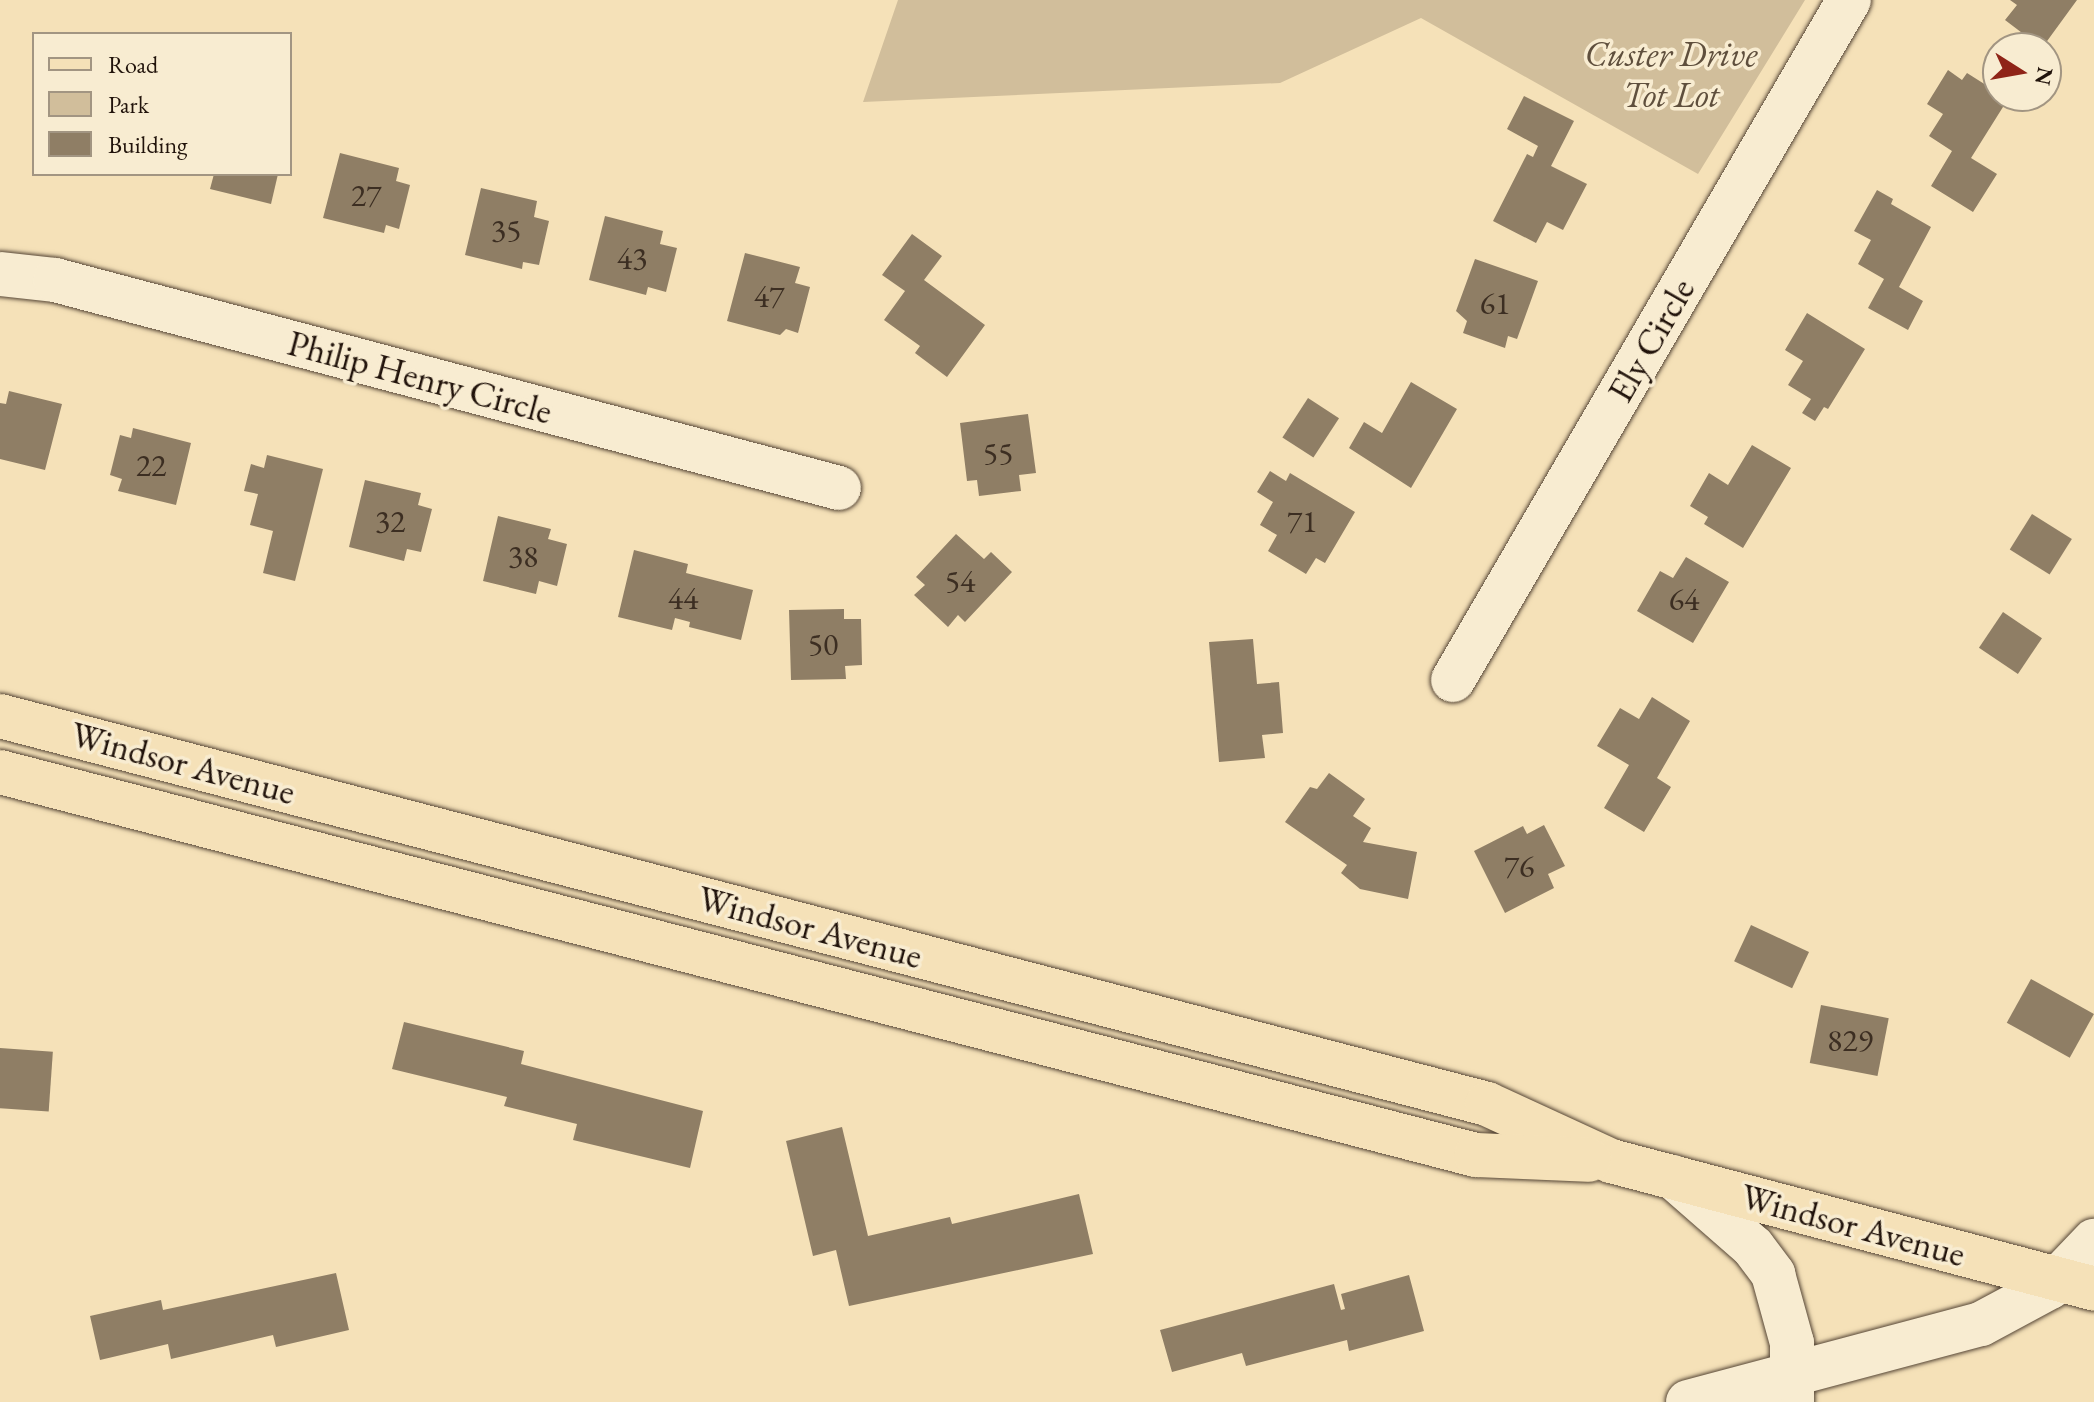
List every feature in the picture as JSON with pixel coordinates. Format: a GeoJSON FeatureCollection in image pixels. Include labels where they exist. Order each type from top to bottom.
{"type":"FeatureCollection","features":[{"type":"Feature","properties":{"kind":"main road","name":"Windsor Avenue"},"geometry":{"type":"LineString","coordinates":[[0,716],[1487,1104],[1611,1161],[2077,1284]]}},
{"type":"Feature","properties":{"kind":"main road","name":"Windsor Avenue"},"geometry":{"type":"LineString","coordinates":[[0,772],[1476,1155],[1611,1161]]}},
{"type":"Feature","properties":{"kind":"main road"},"geometry":{"type":"LineString","coordinates":[[382,872],[395,819]]}},
{"type":"Feature","properties":{"kind":"street","name":"Ely Circle"},"geometry":{"type":"LineString","coordinates":[[1453,680],[1849,0]]}},
{"type":"Feature","properties":{"kind":"street","name":"Philip Henry Circle"},"geometry":{"type":"LineString","coordinates":[[0,274],[55,280],[839,488]]}},
{"type":"Feature","properties":{"kind":"street"},"geometry":{"type":"LineString","coordinates":[[1673,1177],[1753,1247],[1773,1274],[1789,1326],[1793,1388]]}},
{"type":"Feature","properties":{"kind":"street"},"geometry":{"type":"LineString","coordinates":[[1688,1402],[1793,1388],[1981,1324],[2077,1284],[2094,1241]]}},
{"type":"Feature","properties":{"kind":"green space","name":"Custer Drive Tot Lot"},"geometry":{"type":"Polygon","coordinates":[[[898,0],[1805,0],[1698,174],[1421,18],[1280,83],[863,102],[898,0]]]}},
{"type":"Feature","properties":{"kind":"building"},"geometry":{"type":"Polygon","coordinates":[[[2010,0],[2077,0],[2054,32],[2021,32],[2005,20],[2017,5],[2010,0]]]}},
{"type":"Feature","properties":{"kind":"building"},"geometry":{"type":"Polygon","coordinates":[[[1948,70],[1962,80],[1967,73],[1982,83],[1982,112],[2000,112],[1971,158],[1997,174],[1973,212],[1931,186],[1952,151],[1929,136],[1943,114],[1927,104],[1948,70]]]}},
{"type":"Feature","properties":{"kind":"building"},"geometry":{"type":"Polygon","coordinates":[[[1524,96],[1574,121],[1551,166],[1587,184],[1563,230],[1547,222],[1536,243],[1493,221],[1527,154],[1533,157],[1538,146],[1507,129],[1524,96]]]}},
{"type":"Feature","properties":{"kind":"building"},"geometry":{"type":"Polygon","coordinates":[[[340,153],[399,168],[396,181],[410,185],[399,229],[386,225],[384,233],[323,218],[340,153]]]}},
{"type":"Feature","properties":{"kind":"building"},"geometry":{"type":"Polygon","coordinates":[[[213,176],[278,176],[271,204],[210,189],[213,176]]]}},
{"type":"Feature","properties":{"kind":"building"},"geometry":{"type":"Polygon","coordinates":[[[481,188],[537,201],[534,217],[549,221],[539,265],[523,262],[522,269],[465,255],[481,188]]]}},
{"type":"Feature","properties":{"kind":"building"},"geometry":{"type":"Polygon","coordinates":[[[1877,190],[1893,199],[1891,204],[1931,227],[1899,287],[1923,301],[1908,330],[1868,308],[1884,279],[1858,264],[1871,240],[1854,231],[1877,190]]]}},
{"type":"Feature","properties":{"kind":"building"},"geometry":{"type":"Polygon","coordinates":[[[605,216],[663,231],[660,244],[677,248],[666,292],[648,287],[646,295],[589,280],[605,216]]]}},
{"type":"Feature","properties":{"kind":"building"},"geometry":{"type":"Polygon","coordinates":[[[912,234],[942,256],[924,280],[985,325],[947,377],[915,353],[920,346],[884,320],[905,291],[882,275],[912,234]]]}},
{"type":"Feature","properties":{"kind":"building"},"geometry":{"type":"Polygon","coordinates":[[[745,253],[800,267],[795,283],[810,287],[798,333],[786,329],[780,335],[727,321],[745,253]]]}},
{"type":"Feature","properties":{"kind":"building"},"geometry":{"type":"Polygon","coordinates":[[[1475,259],[1538,281],[1517,339],[1508,336],[1505,348],[1463,333],[1467,321],[1456,311],[1475,259]]]}},
{"type":"Feature","properties":{"kind":"building"},"geometry":{"type":"Polygon","coordinates":[[[1807,313],[1865,349],[1828,409],[1824,407],[1815,421],[1802,413],[1811,399],[1788,385],[1803,361],[1785,350],[1807,313]]]}},
{"type":"Feature","properties":{"kind":"building"},"geometry":{"type":"Polygon","coordinates":[[[1411,382],[1457,409],[1411,488],[1349,448],[1364,422],[1382,433],[1411,382]]]}},
{"type":"Feature","properties":{"kind":"building"},"geometry":{"type":"Polygon","coordinates":[[[9,391],[62,404],[45,470],[0,459],[0,403],[6,404],[9,391]]]}},
{"type":"Feature","properties":{"kind":"building"},"geometry":{"type":"Polygon","coordinates":[[[1308,398],[1339,418],[1313,458],[1282,437],[1308,398]]]}},
{"type":"Feature","properties":{"kind":"building"},"geometry":{"type":"Polygon","coordinates":[[[1028,414],[1036,473],[1019,475],[1021,491],[979,496],[977,480],[967,481],[960,423],[1028,414]]]}},
{"type":"Feature","properties":{"kind":"building"},"geometry":{"type":"Polygon","coordinates":[[[133,428],[191,443],[176,505],[118,491],[122,479],[110,475],[120,435],[131,438],[133,428]]]}},
{"type":"Feature","properties":{"kind":"building"},"geometry":{"type":"Polygon","coordinates":[[[1752,445],[1791,468],[1743,548],[1704,524],[1708,517],[1690,506],[1709,473],[1728,485],[1752,445]]]}},
{"type":"Feature","properties":{"kind":"building"},"geometry":{"type":"Polygon","coordinates":[[[267,455],[323,469],[295,581],[263,573],[273,531],[250,525],[258,494],[244,491],[251,464],[264,468],[267,455]]]}},
{"type":"Feature","properties":{"kind":"building"},"geometry":{"type":"Polygon","coordinates":[[[1270,471],[1286,481],[1290,473],[1355,512],[1325,563],[1316,558],[1306,574],[1268,551],[1277,535],[1260,525],[1273,502],[1257,492],[1270,471]]]}},
{"type":"Feature","properties":{"kind":"building"},"geometry":{"type":"Polygon","coordinates":[[[365,480],[421,493],[418,505],[432,509],[421,552],[407,549],[404,561],[349,547],[365,480]]]}},
{"type":"Feature","properties":{"kind":"building"},"geometry":{"type":"Polygon","coordinates":[[[2032,514],[2072,539],[2050,575],[2010,550],[2032,514]]]}},
{"type":"Feature","properties":{"kind":"building"},"geometry":{"type":"Polygon","coordinates":[[[498,516],[551,529],[548,539],[567,544],[557,586],[539,581],[536,594],[483,581],[498,516]]]}},
{"type":"Feature","properties":{"kind":"building"},"geometry":{"type":"Polygon","coordinates":[[[956,534],[984,559],[991,552],[1012,572],[965,622],[958,615],[948,627],[914,595],[925,585],[916,577],[956,534]]]}},
{"type":"Feature","properties":{"kind":"building"},"geometry":{"type":"Polygon","coordinates":[[[634,550],[688,564],[686,573],[753,590],[741,640],[689,627],[690,622],[675,618],[672,630],[618,617],[634,550]]]}},
{"type":"Feature","properties":{"kind":"building"},"geometry":{"type":"Polygon","coordinates":[[[1686,557],[1729,582],[1693,643],[1637,611],[1660,571],[1673,578],[1686,557]]]}},
{"type":"Feature","properties":{"kind":"building"},"geometry":{"type":"Polygon","coordinates":[[[844,609],[844,619],[861,619],[862,665],[845,666],[846,679],[791,680],[789,610],[844,609]]]}},
{"type":"Feature","properties":{"kind":"building"},"geometry":{"type":"Polygon","coordinates":[[[2003,612],[2042,638],[2018,674],[1979,648],[2003,612]]]}},
{"type":"Feature","properties":{"kind":"building"},"geometry":{"type":"Polygon","coordinates":[[[1253,639],[1257,684],[1279,682],[1283,733],[1262,735],[1265,758],[1219,762],[1209,642],[1253,639]]]}},
{"type":"Feature","properties":{"kind":"building"},"geometry":{"type":"Polygon","coordinates":[[[1652,697],[1690,721],[1657,778],[1671,787],[1644,832],[1604,808],[1629,765],[1597,746],[1620,708],[1639,719],[1652,697]]]}},
{"type":"Feature","properties":{"kind":"building"},"geometry":{"type":"Polygon","coordinates":[[[1329,773],[1365,799],[1353,816],[1371,828],[1363,842],[1417,852],[1408,899],[1360,889],[1341,873],[1347,865],[1285,822],[1310,787],[1317,789],[1329,773]]]}},
{"type":"Feature","properties":{"kind":"building"},"geometry":{"type":"Polygon","coordinates":[[[1544,825],[1565,866],[1548,874],[1554,888],[1505,913],[1474,851],[1523,826],[1527,834],[1544,825]]]}},
{"type":"Feature","properties":{"kind":"building"},"geometry":{"type":"Polygon","coordinates":[[[1751,925],[1809,952],[1792,988],[1734,961],[1751,925]]]}},
{"type":"Feature","properties":{"kind":"building"},"geometry":{"type":"Polygon","coordinates":[[[2031,979],[2094,1014],[2070,1058],[2007,1023],[2031,979]]]}},
{"type":"Feature","properties":{"kind":"building"},"geometry":{"type":"Polygon","coordinates":[[[1821,1005],[1889,1018],[1877,1076],[1810,1063],[1821,1005]]]}},
{"type":"Feature","properties":{"kind":"building"},"geometry":{"type":"Polygon","coordinates":[[[404,1022],[524,1051],[521,1064],[703,1111],[690,1168],[573,1140],[577,1124],[504,1106],[507,1097],[392,1069],[404,1022]]]}},
{"type":"Feature","properties":{"kind":"building"},"geometry":{"type":"Polygon","coordinates":[[[0,1048],[53,1052],[49,1112],[0,1108],[0,1048]]]}},
{"type":"Feature","properties":{"kind":"building"},"geometry":{"type":"Polygon","coordinates":[[[842,1127],[868,1236],[950,1217],[952,1224],[1079,1194],[1093,1254],[849,1306],[836,1250],[813,1256],[786,1141],[842,1127]]]}},
{"type":"Feature","properties":{"kind":"building"},"geometry":{"type":"Polygon","coordinates":[[[336,1273],[349,1330],[276,1347],[273,1335],[171,1359],[168,1344],[100,1360],[90,1316],[161,1300],[163,1310],[336,1273]]]}},
{"type":"Feature","properties":{"kind":"building"},"geometry":{"type":"Polygon","coordinates":[[[1409,1275],[1424,1331],[1349,1351],[1347,1340],[1246,1366],[1242,1353],[1172,1372],[1160,1330],[1334,1284],[1341,1310],[1345,1309],[1341,1294],[1409,1275]]]}}]}
